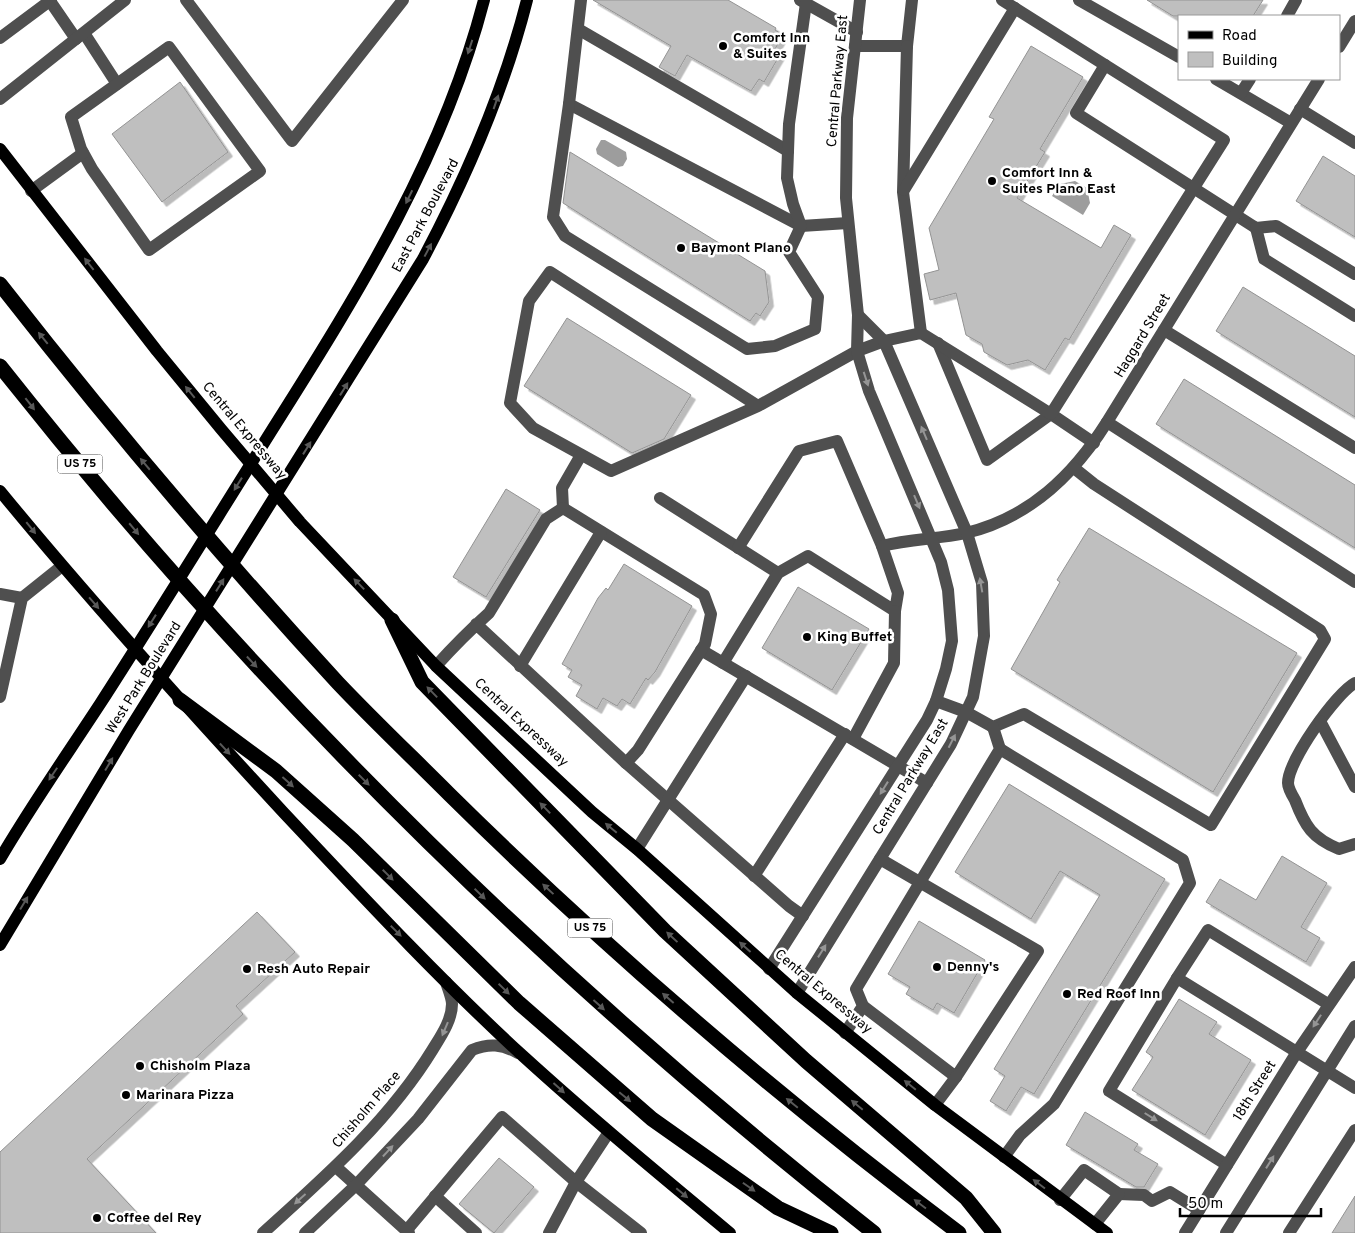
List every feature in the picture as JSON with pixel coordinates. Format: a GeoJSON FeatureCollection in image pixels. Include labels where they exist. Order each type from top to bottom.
{"type":"FeatureCollection","features":[{"type":"Feature","properties":{"kind":"highway","name":"US 75"},"geometry":{"type":"LineString","coordinates":[[0,284],[127,442],[207,537],[340,686],[464,809],[605,942],[701,1027],[873,1169],[959,1233]]}},
{"type":"Feature","properties":{"kind":"highway","name":"US 75"},"geometry":{"type":"LineString","coordinates":[[0,366],[84,469],[219,627],[396,813],[508,922],[638,1040],[754,1138],[874,1233]]}},
{"type":"Feature","properties":{"kind":"highway"},"geometry":{"type":"LineString","coordinates":[[392,620],[422,682],[665,931],[806,1061],[966,1198],[994,1233]]}},
{"type":"Feature","properties":{"kind":"highway"},"geometry":{"type":"LineString","coordinates":[[180,700],[276,771],[353,840],[526,1009],[652,1119],[778,1208],[831,1233]]}},
{"type":"Feature","properties":{"kind":"main road","name":"East Park Boulevard"},"geometry":{"type":"LineString","coordinates":[[292,398],[390,235],[426,161],[454,94],[484,0]]}},
{"type":"Feature","properties":{"kind":"main road","name":"East Park Boulevard"},"geometry":{"type":"LineString","coordinates":[[318,430],[424,259],[461,188],[491,116],[518,38],[527,0]]}},
{"type":"Feature","properties":{"kind":"main road","name":"Central Expressway"},"geometry":{"type":"LineString","coordinates":[[0,148],[31,191],[221,429],[300,522],[436,666],[592,812],[796,993],[935,1105],[1060,1200],[1107,1233]]}},
{"type":"Feature","properties":{"kind":"main road","name":"West Park Boulevard"},"geometry":{"type":"LineString","coordinates":[[0,859],[292,398]]}},
{"type":"Feature","properties":{"kind":"main road","name":"West Park Boulevard"},"geometry":{"type":"LineString","coordinates":[[0,945],[129,730],[318,430]]}},
{"type":"Feature","properties":{"kind":"main road"},"geometry":{"type":"LineString","coordinates":[[0,491],[62,566],[180,700],[374,909],[446,982],[523,1055],[609,1132],[730,1233]]}},
{"type":"Feature","properties":{"kind":"street"},"geometry":{"type":"LineString","coordinates":[[0,38],[51,0],[118,84]]}},
{"type":"Feature","properties":{"kind":"street"},"geometry":{"type":"LineString","coordinates":[[0,99],[125,0]]}},
{"type":"Feature","properties":{"kind":"street"},"geometry":{"type":"LineString","coordinates":[[186,0],[292,141],[404,0]]}},
{"type":"Feature","properties":{"kind":"street"},"geometry":{"type":"LineString","coordinates":[[581,0],[553,217],[565,236],[747,350],[775,346],[815,329],[818,297],[788,252],[801,226],[793,204],[787,178],[789,124],[803,2],[857,32]]}},
{"type":"Feature","properties":{"kind":"street","name":"Central Parkway East"},"geometry":{"type":"LineString","coordinates":[[769,969],[927,720],[936,701],[952,641],[948,590],[933,539],[869,391],[857,352],[858,314],[846,198],[847,118],[860,0]]}},
{"type":"Feature","properties":{"kind":"street"},"geometry":{"type":"LineString","coordinates":[[912,0],[907,46],[903,192],[921,332]]}},
{"type":"Feature","properties":{"kind":"street"},"geometry":{"type":"LineString","coordinates":[[938,343],[987,460],[1051,414],[1224,140],[1002,0]]}},
{"type":"Feature","properties":{"kind":"street"},"geometry":{"type":"LineString","coordinates":[[1080,0],[1178,56]]}},
{"type":"Feature","properties":{"kind":"street"},"geometry":{"type":"LineString","coordinates":[[1288,15],[1296,0]]}},
{"type":"Feature","properties":{"kind":"street"},"geometry":{"type":"LineString","coordinates":[[903,192],[1015,8]]}},
{"type":"Feature","properties":{"kind":"street"},"geometry":{"type":"LineString","coordinates":[[1340,45],[1355,21]]}},
{"type":"Feature","properties":{"kind":"street"},"geometry":{"type":"LineString","coordinates":[[578,29],[788,151]]}},
{"type":"Feature","properties":{"kind":"street"},"geometry":{"type":"LineString","coordinates":[[855,46],[907,46]]}},
{"type":"Feature","properties":{"kind":"street"},"geometry":{"type":"LineString","coordinates":[[169,47],[260,171],[149,250],[83,153],[70,117],[118,84],[169,47]]}},
{"type":"Feature","properties":{"kind":"street"},"geometry":{"type":"LineString","coordinates":[[1105,66],[1076,113],[1256,228],[1276,226],[1355,274]]}},
{"type":"Feature","properties":{"kind":"street"},"geometry":{"type":"LineString","coordinates":[[1218,80],[1291,123]]}},
{"type":"Feature","properties":{"kind":"street"},"geometry":{"type":"LineString","coordinates":[[1241,94],[1249,80]]}},
{"type":"Feature","properties":{"kind":"street","name":"Haggard Street"},"geometry":{"type":"LineString","coordinates":[[882,546],[910,539],[933,539],[967,533],[1008,519],[1037,502],[1074,468],[1107,422],[1234,213],[1318,80]]}},
{"type":"Feature","properties":{"kind":"street"},"geometry":{"type":"LineString","coordinates":[[569,104],[801,226],[848,223]]}},
{"type":"Feature","properties":{"kind":"street"},"geometry":{"type":"LineString","coordinates":[[1300,109],[1355,143]]}},
{"type":"Feature","properties":{"kind":"street"},"geometry":{"type":"LineString","coordinates":[[31,191],[83,153]]}},
{"type":"Feature","properties":{"kind":"street"},"geometry":{"type":"LineString","coordinates":[[1256,228],[1264,259],[1355,316]]}},
{"type":"Feature","properties":{"kind":"street"},"geometry":{"type":"LineString","coordinates":[[758,406],[550,272],[530,301],[510,403],[533,428],[611,471],[758,406],[857,352],[884,341],[921,332],[1094,442]]}},
{"type":"Feature","properties":{"kind":"street","name":"Central Parkway East"},"geometry":{"type":"LineString","coordinates":[[796,993],[951,744],[972,697],[984,636],[982,583],[967,533],[884,341],[858,314]]}},
{"type":"Feature","properties":{"kind":"street"},"geometry":{"type":"LineString","coordinates":[[1164,330],[1355,448]]}},
{"type":"Feature","properties":{"kind":"street"},"geometry":{"type":"LineString","coordinates":[[1107,422],[1355,582]]}},
{"type":"Feature","properties":{"kind":"street"},"geometry":{"type":"LineString","coordinates":[[738,548],[799,452],[837,441],[882,546],[898,592],[895,611],[894,663],[849,736],[754,876]]}},
{"type":"Feature","properties":{"kind":"street"},"geometry":{"type":"LineString","coordinates":[[563,508],[562,488],[581,455]]}},
{"type":"Feature","properties":{"kind":"street"},"geometry":{"type":"LineString","coordinates":[[993,727],[1024,714],[1210,825],[1325,639],[1320,630],[1094,484],[1074,468]]}},
{"type":"Feature","properties":{"kind":"street"},"geometry":{"type":"LineString","coordinates":[[660,498],[778,574]]}},
{"type":"Feature","properties":{"kind":"street"},"geometry":{"type":"LineString","coordinates":[[563,508],[704,595],[711,614],[702,650],[638,750],[626,763]]}},
{"type":"Feature","properties":{"kind":"street"},"geometry":{"type":"LineString","coordinates":[[436,666],[488,613],[546,519],[563,508]]}},
{"type":"Feature","properties":{"kind":"street"},"geometry":{"type":"LineString","coordinates":[[520,666],[601,532]]}},
{"type":"Feature","properties":{"kind":"street"},"geometry":{"type":"LineString","coordinates":[[723,663],[778,574],[808,556],[895,611]]}},
{"type":"Feature","properties":{"kind":"street"},"geometry":{"type":"LineString","coordinates":[[0,698],[22,598],[62,566]]}},
{"type":"Feature","properties":{"kind":"street"},"geometry":{"type":"LineString","coordinates":[[0,594],[22,598]]}},
{"type":"Feature","properties":{"kind":"street"},"geometry":{"type":"LineString","coordinates":[[476,624],[626,763],[754,876],[803,916]]}},
{"type":"Feature","properties":{"kind":"street"},"geometry":{"type":"LineString","coordinates":[[702,650],[926,783]]}},
{"type":"Feature","properties":{"kind":"street"},"geometry":{"type":"LineString","coordinates":[[637,850],[746,676]]}},
{"type":"Feature","properties":{"kind":"street"},"geometry":{"type":"LineString","coordinates":[[1355,683],[1327,709],[1291,768],[1288,784],[1306,826],[1325,843],[1339,849],[1355,844]]}},
{"type":"Feature","properties":{"kind":"street"},"geometry":{"type":"LineString","coordinates":[[936,701],[966,712],[993,727],[1000,748],[1183,860],[1190,883],[1054,1104],[1020,1135],[1004,1157]]}},
{"type":"Feature","properties":{"kind":"street"},"geometry":{"type":"LineString","coordinates":[[1320,721],[1355,787]]}},
{"type":"Feature","properties":{"kind":"street"},"geometry":{"type":"LineString","coordinates":[[956,1077],[863,1006],[856,989],[1000,748]]}},
{"type":"Feature","properties":{"kind":"street"},"geometry":{"type":"LineString","coordinates":[[880,859],[1038,951],[956,1077],[935,1105]]}},
{"type":"Feature","properties":{"kind":"street"},"geometry":{"type":"LineString","coordinates":[[1227,1165],[1109,1091],[1177,978],[1208,930],[1328,1004]]}},
{"type":"Feature","properties":{"kind":"street","name":"18th Street"},"geometry":{"type":"LineString","coordinates":[[1185,1233],[1297,1052],[1355,967]]}},
{"type":"Feature","properties":{"kind":"street"},"geometry":{"type":"LineString","coordinates":[[1177,978],[1355,1088]]}},
{"type":"Feature","properties":{"kind":"street","name":"Chisholm Place"},"geometry":{"type":"LineString","coordinates":[[263,1233],[336,1167],[365,1137],[420,1071],[446,1029],[452,1004],[446,982]]}},
{"type":"Feature","properties":{"kind":"street"},"geometry":{"type":"LineString","coordinates":[[845,1033],[863,1006]]}},
{"type":"Feature","properties":{"kind":"street"},"geometry":{"type":"LineString","coordinates":[[1226,1233],[1355,1026]]}},
{"type":"Feature","properties":{"kind":"street"},"geometry":{"type":"LineString","coordinates":[[304,1233],[355,1186],[418,1119],[472,1050],[482,1046],[498,1045],[523,1055]]}},
{"type":"Feature","properties":{"kind":"street"},"geometry":{"type":"LineString","coordinates":[[336,1167],[407,1232],[502,1116],[576,1182],[641,1233]]}},
{"type":"Feature","properties":{"kind":"street"},"geometry":{"type":"LineString","coordinates":[[1289,1233],[1355,1130]]}},
{"type":"Feature","properties":{"kind":"street"},"geometry":{"type":"LineString","coordinates":[[549,1233],[576,1182],[609,1132]]}},
{"type":"Feature","properties":{"kind":"street"},"geometry":{"type":"LineString","coordinates":[[1060,1200],[1084,1170],[1119,1194],[1144,1195],[1152,1201],[1170,1192],[1199,1210]]}},
{"type":"Feature","properties":{"kind":"street"},"geometry":{"type":"LineString","coordinates":[[1095,1224],[1119,1194]]}},
{"type":"Feature","properties":{"kind":"street"},"geometry":{"type":"LineString","coordinates":[[435,1196],[476,1233]]}},
{"type":"Feature","properties":{"kind":"shaded area"},"geometry":{"type":"Polygon","coordinates":[[[601,140],[605,140],[626,152],[627,159],[623,166],[618,167],[597,154],[596,149],[601,140]]]}},
{"type":"Feature","properties":{"kind":"shaded area"},"geometry":{"type":"Polygon","coordinates":[[[1075,181],[1087,188],[1090,203],[1083,215],[1052,196],[1060,184],[1075,181]]]}},
{"type":"Feature","properties":{"kind":"building","name":"Comfort Inn & Suites"},"geometry":{"type":"Polygon","coordinates":[[[593,0],[728,0],[776,28],[775,30],[783,35],[775,49],[781,53],[764,82],[759,79],[751,91],[687,55],[675,76],[659,67],[671,46],[593,0]]]}},
{"type":"Feature","properties":{"kind":"building"},"geometry":{"type":"Polygon","coordinates":[[[1147,0],[1263,0],[1254,15],[1173,16],[1147,0]]]}},
{"type":"Feature","properties":{"kind":"building","name":"Comfort Inn & Suites Plano East"},"geometry":{"type":"Polygon","coordinates":[[[1031,46],[1083,77],[1040,149],[1045,152],[1017,198],[1101,248],[1114,225],[1131,235],[1069,340],[1065,338],[1045,370],[1028,360],[1007,365],[984,352],[982,344],[966,335],[956,293],[930,300],[924,274],[939,270],[929,228],[994,119],[989,117],[1031,46]]]}},
{"type":"Feature","properties":{"kind":"building"},"geometry":{"type":"Polygon","coordinates":[[[180,82],[228,152],[162,202],[112,134],[180,82]]]}},
{"type":"Feature","properties":{"kind":"building","name":"Baymont Plano"},"geometry":{"type":"Polygon","coordinates":[[[570,152],[765,271],[769,302],[760,316],[756,313],[750,321],[563,203],[570,152]]]}},
{"type":"Feature","properties":{"kind":"building"},"geometry":{"type":"Polygon","coordinates":[[[1323,156],[1355,176],[1355,237],[1296,201],[1323,156]]]}},
{"type":"Feature","properties":{"kind":"building"},"geometry":{"type":"Polygon","coordinates":[[[1243,287],[1355,356],[1355,417],[1216,331],[1243,287]]]}},
{"type":"Feature","properties":{"kind":"building"},"geometry":{"type":"Polygon","coordinates":[[[567,318],[691,395],[664,439],[632,453],[524,386],[567,318]]]}},
{"type":"Feature","properties":{"kind":"building"},"geometry":{"type":"Polygon","coordinates":[[[1184,379],[1355,485],[1355,548],[1156,424],[1184,379]]]}},
{"type":"Feature","properties":{"kind":"building"},"geometry":{"type":"Polygon","coordinates":[[[506,489],[540,510],[486,597],[453,577],[506,489]]]}},
{"type":"Feature","properties":{"kind":"building"},"geometry":{"type":"Polygon","coordinates":[[[1089,528],[1297,653],[1213,792],[1011,669],[1060,582],[1057,580],[1089,528]]]}},
{"type":"Feature","properties":{"kind":"building"},"geometry":{"type":"Polygon","coordinates":[[[624,564],[692,606],[655,672],[648,680],[646,678],[630,704],[622,699],[617,706],[603,698],[597,709],[576,696],[582,685],[568,677],[572,670],[562,664],[598,598],[606,588],[608,590],[624,564]]]}},
{"type":"Feature","properties":{"kind":"building"},"geometry":{"type":"Polygon","coordinates":[[[798,587],[869,629],[832,690],[762,648],[798,587]]]}},
{"type":"Feature","properties":{"kind":"building","name":"Red Roof Inn"},"geometry":{"type":"Polygon","coordinates":[[[1009,784],[1165,879],[1034,1094],[1021,1087],[1006,1111],[990,1101],[1005,1076],[994,1069],[1100,895],[1060,871],[1031,919],[955,872],[1009,784]]]}},
{"type":"Feature","properties":{"kind":"building"},"geometry":{"type":"Polygon","coordinates":[[[1282,856],[1327,883],[1301,927],[1320,938],[1306,962],[1206,902],[1220,879],[1256,900],[1282,856]]]}},
{"type":"Feature","properties":{"kind":"building","name":"Chisholm Plaza"},"geometry":{"type":"Polygon","coordinates":[[[257,912],[295,952],[236,1006],[243,1014],[87,1159],[156,1233],[0,1233],[0,1152],[257,912]]]}},
{"type":"Feature","properties":{"kind":"building","name":"Denny's"},"geometry":{"type":"Polygon","coordinates":[[[919,921],[985,960],[954,1013],[937,1003],[933,1010],[906,994],[910,987],[888,974],[919,921]]]}},
{"type":"Feature","properties":{"kind":"building"},"geometry":{"type":"Polygon","coordinates":[[[1179,999],[1217,1022],[1209,1034],[1251,1060],[1205,1135],[1132,1090],[1153,1057],[1146,1052],[1179,999]]]}},
{"type":"Feature","properties":{"kind":"building"},"geometry":{"type":"Polygon","coordinates":[[[1085,1112],[1138,1144],[1134,1150],[1158,1164],[1144,1187],[1136,1187],[1066,1145],[1085,1112]]]}},
{"type":"Feature","properties":{"kind":"building"},"geometry":{"type":"Polygon","coordinates":[[[499,1158],[534,1187],[494,1233],[459,1204],[499,1158]]]}},
{"type":"Feature","properties":{"kind":"building"},"geometry":{"type":"Polygon","coordinates":[[[1355,1196],[1355,1233],[1332,1233],[1355,1196]]]}},
{"type":"Feature","properties":{"kind":"place","name":"Comfort Inn & Suites"},"geometry":{"type":"Point","coordinates":[723,46]}},
{"type":"Feature","properties":{"kind":"place","name":"Comfort Inn & Suites Plano East"},"geometry":{"type":"Point","coordinates":[992,181]}},
{"type":"Feature","properties":{"kind":"place","name":"Baymont Plano"},"geometry":{"type":"Point","coordinates":[681,248]}},
{"type":"Feature","properties":{"kind":"place","name":"King Buffet"},"geometry":{"type":"Point","coordinates":[807,637]}},
{"type":"Feature","properties":{"kind":"place","name":"Denny's"},"geometry":{"type":"Point","coordinates":[937,967]}},
{"type":"Feature","properties":{"kind":"place","name":"Resh Auto Repair"},"geometry":{"type":"Point","coordinates":[247,969]}},
{"type":"Feature","properties":{"kind":"place","name":"Red Roof Inn"},"geometry":{"type":"Point","coordinates":[1067,994]}},
{"type":"Feature","properties":{"kind":"place","name":"Chisholm Plaza"},"geometry":{"type":"Point","coordinates":[140,1066]}},
{"type":"Feature","properties":{"kind":"place","name":"Marinara Pizza"},"geometry":{"type":"Point","coordinates":[126,1095]}},
{"type":"Feature","properties":{"kind":"place","name":"Coffee del Rey"},"geometry":{"type":"Point","coordinates":[97,1218]}}]}
